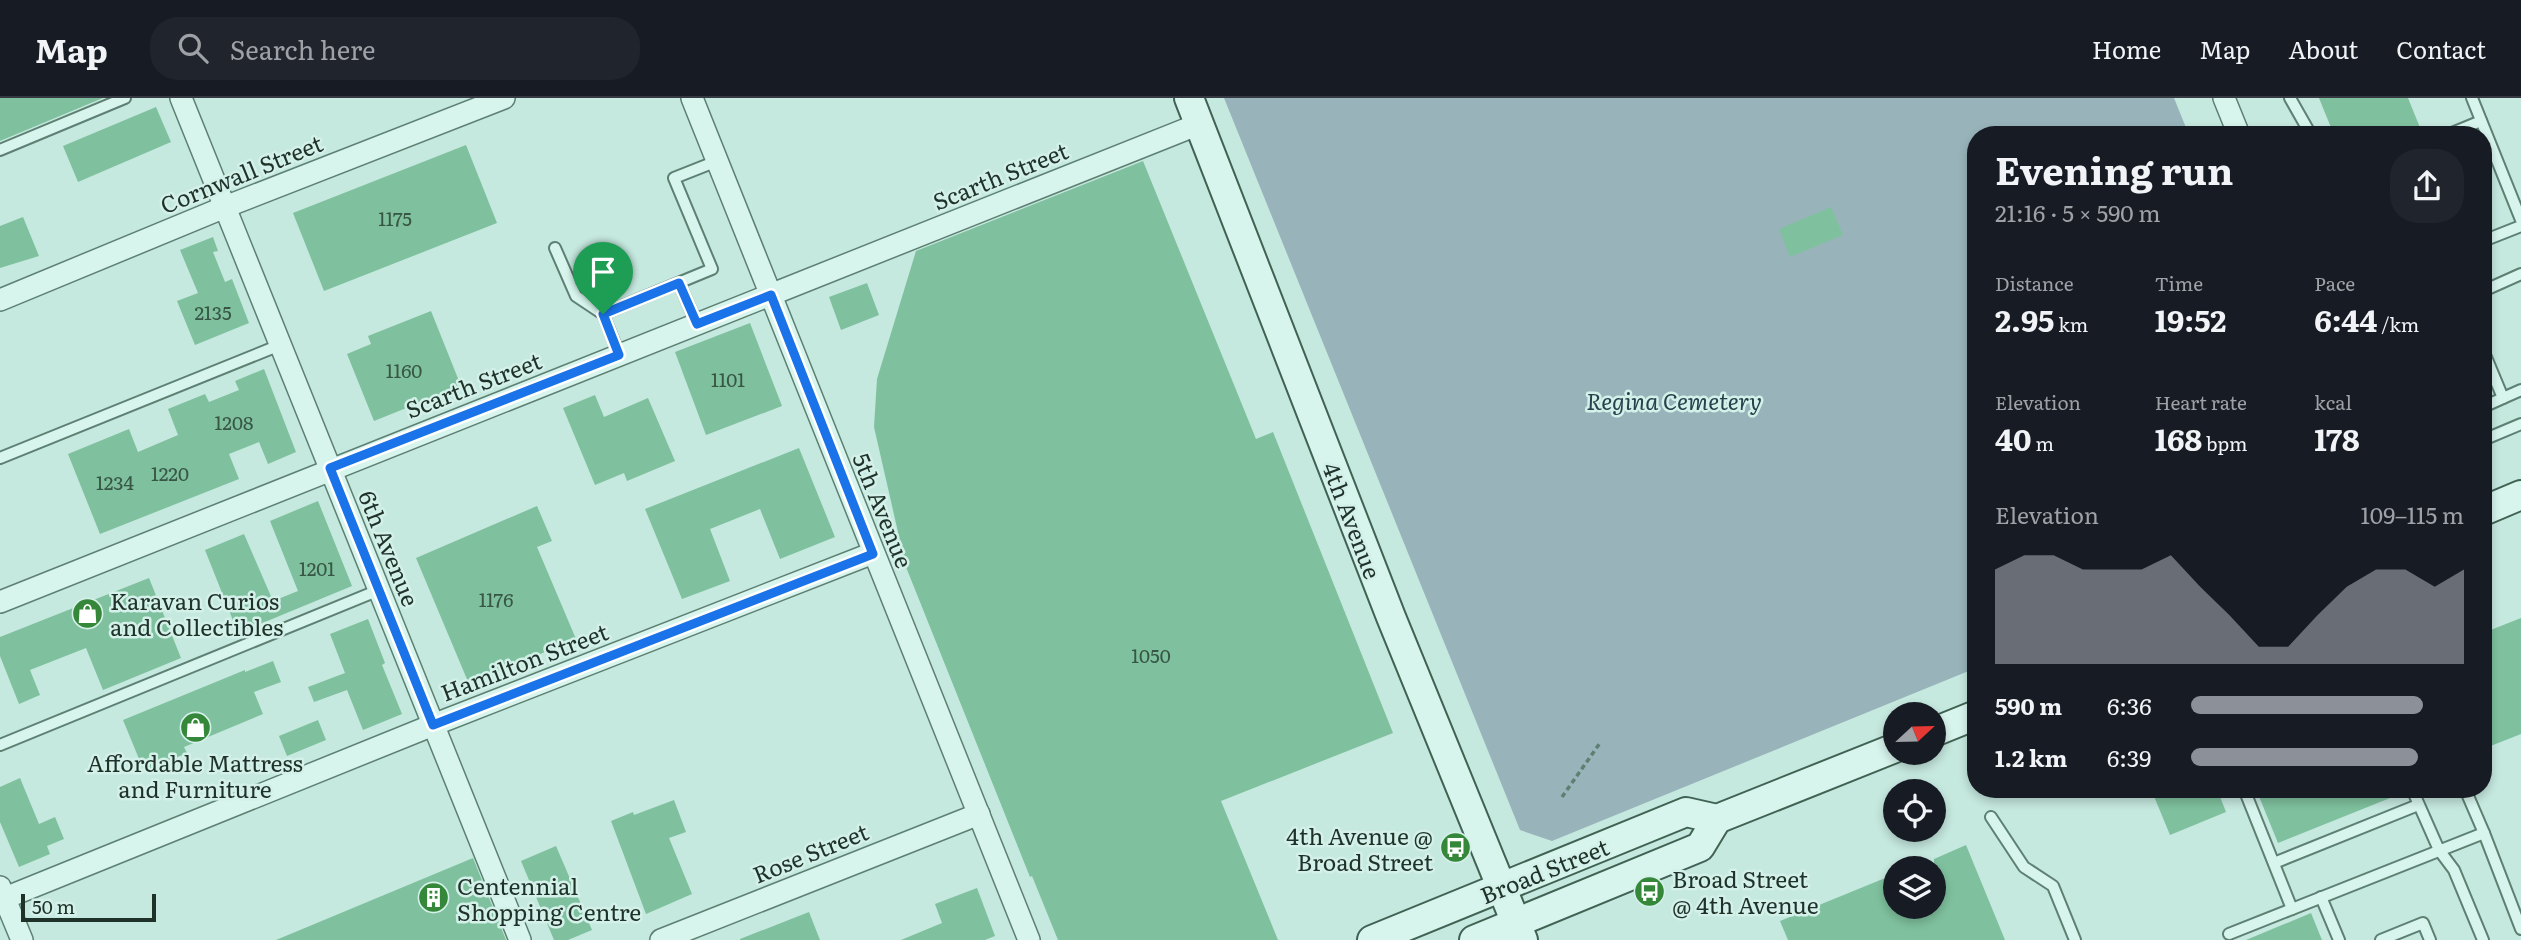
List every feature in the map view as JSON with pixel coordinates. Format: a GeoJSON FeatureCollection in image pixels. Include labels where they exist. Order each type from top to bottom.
{"type":"FeatureCollection","features":[{"type":"Feature","properties":{"kind":"main road","name":"4th Avenue"},"geometry":{"type":"LineString","coordinates":[[1194,111],[1391,617],[1520,931]]}},
{"type":"Feature","properties":{"kind":"main road"},"geometry":{"type":"LineString","coordinates":[[2492,507],[2521,495]]}},
{"type":"Feature","properties":{"kind":"main road"},"geometry":{"type":"LineString","coordinates":[[1946,727],[1967,719]]}},
{"type":"Feature","properties":{"kind":"main road"},"geometry":{"type":"LineString","coordinates":[[1717,819],[1883,753]]}},
{"type":"Feature","properties":{"kind":"main road","name":"Broad Street"},"geometry":{"type":"LineString","coordinates":[[1372,940],[1685,813],[1717,819],[1700,847],[1520,931],[1474,940]]}},
{"type":"Feature","properties":{"kind":"street","name":"6th Avenue"},"geometry":{"type":"LineString","coordinates":[[181,98],[520,940]]}},
{"type":"Feature","properties":{"kind":"street","name":"Cornwall Street"},"geometry":{"type":"LineString","coordinates":[[0,300],[225,206],[504,98]]}},
{"type":"Feature","properties":{"kind":"street","name":"5th Avenue"},"geometry":{"type":"LineString","coordinates":[[692,98],[979,814],[1025,939]]}},
{"type":"Feature","properties":{"kind":"street"},"geometry":{"type":"LineString","coordinates":[[2224,98],[2235,126]]}},
{"type":"Feature","properties":{"kind":"street","name":"Scarth Street"},"geometry":{"type":"LineString","coordinates":[[0,602],[330,468],[771,295],[1194,111]]}},
{"type":"Feature","properties":{"kind":"street","name":"Hamilton Street"},"geometry":{"type":"LineString","coordinates":[[2,895],[873,554]]}},
{"type":"Feature","properties":{"kind":"street","name":"Rose Street"},"geometry":{"type":"LineString","coordinates":[[660,940],[979,814]]}},
{"type":"Feature","properties":{"kind":"street"},"geometry":{"type":"LineString","coordinates":[[2,895],[22,940]]}},
{"type":"Feature","properties":{"kind":"lane"},"geometry":{"type":"LineString","coordinates":[[0,150],[125,98]]}},
{"type":"Feature","properties":{"kind":"lane"},"geometry":{"type":"LineString","coordinates":[[2290,98],[2306,126]]}},
{"type":"Feature","properties":{"kind":"lane"},"geometry":{"type":"LineString","coordinates":[[2471,98],[2483,126]]}},
{"type":"Feature","properties":{"kind":"lane"},"geometry":{"type":"LineString","coordinates":[[2469,126],[2481,121]]}},
{"type":"Feature","properties":{"kind":"lane"},"geometry":{"type":"LineString","coordinates":[[2492,148],[2521,220]]}},
{"type":"Feature","properties":{"kind":"lane"},"geometry":{"type":"LineString","coordinates":[[603,314],[712,269],[674,178],[717,160]]}},
{"type":"Feature","properties":{"kind":"lane"},"geometry":{"type":"LineString","coordinates":[[2492,237],[2521,226]]}},
{"type":"Feature","properties":{"kind":"lane"},"geometry":{"type":"LineString","coordinates":[[555,248],[576,296],[603,314],[619,355]]}},
{"type":"Feature","properties":{"kind":"lane"},"geometry":{"type":"LineString","coordinates":[[2492,287],[2521,274]]}},
{"type":"Feature","properties":{"kind":"lane"},"geometry":{"type":"LineString","coordinates":[[679,283],[697,324]]}},
{"type":"Feature","properties":{"kind":"lane"},"geometry":{"type":"LineString","coordinates":[[0,458],[280,345]]}},
{"type":"Feature","properties":{"kind":"lane"},"geometry":{"type":"LineString","coordinates":[[2492,372],[2503,398]]}},
{"type":"Feature","properties":{"kind":"lane"},"geometry":{"type":"LineString","coordinates":[[2492,403],[2521,390]]}},
{"type":"Feature","properties":{"kind":"lane"},"geometry":{"type":"LineString","coordinates":[[2492,436],[2521,424]]}},
{"type":"Feature","properties":{"kind":"lane"},"geometry":{"type":"LineString","coordinates":[[0,745],[379,590]]}},
{"type":"Feature","properties":{"kind":"lane"},"geometry":{"type":"LineString","coordinates":[[2248,798],[2292,909]]}},
{"type":"Feature","properties":{"kind":"lane"},"geometry":{"type":"LineString","coordinates":[[2415,798],[2439,850],[2454,870],[2483,940]]}},
{"type":"Feature","properties":{"kind":"lane"},"geometry":{"type":"LineString","coordinates":[[2469,798],[2521,929]]}},
{"type":"Feature","properties":{"kind":"lane"},"geometry":{"type":"LineString","coordinates":[[2274,863],[2418,805]]}},
{"type":"Feature","properties":{"kind":"lane"},"geometry":{"type":"LineString","coordinates":[[1991,817],[2024,867],[2053,886],[2075,940]]}},
{"type":"Feature","properties":{"kind":"lane"},"geometry":{"type":"LineString","coordinates":[[2229,934],[2484,833]]}},
{"type":"Feature","properties":{"kind":"lane"},"geometry":{"type":"LineString","coordinates":[[2321,897],[2339,940]]}},
{"type":"Feature","properties":{"kind":"lane"},"geometry":{"type":"LineString","coordinates":[[2381,940],[2423,923],[2430,940]]}},
{"type":"Feature","properties":{"kind":"path"},"geometry":{"type":"LineString","coordinates":[[1562,797],[1600,744]]}},
{"type":"Feature","properties":{"kind":"green space","name":"Regina Cemetery"},"geometry":{"type":"Polygon","coordinates":[[[1224,98],[2174,98],[2185,126],[1967,126],[1967,672],[1893,702],[1883,702],[1883,706],[1552,841],[1520,830],[1224,98]]]}},
{"type":"Feature","properties":{"kind":"building"},"geometry":{"type":"Polygon","coordinates":[[[0,98],[103,98],[0,141],[0,98]]]}},
{"type":"Feature","properties":{"kind":"building"},"geometry":{"type":"Polygon","coordinates":[[[2319,98],[2408,98],[2419,126],[2330,126],[2319,98]]]}},
{"type":"Feature","properties":{"kind":"building"},"geometry":{"type":"Polygon","coordinates":[[[156,107],[171,142],[78,182],[63,146],[156,107]]]}},
{"type":"Feature","properties":{"kind":"building"},"geometry":{"type":"Polygon","coordinates":[[[466,145],[497,223],[324,291],[293,213],[466,145]]]}},
{"type":"Feature","properties":{"kind":"building"},"geometry":{"type":"Polygon","coordinates":[[[1143,161],[1256,439],[1273,432],[1393,733],[1221,801],[1278,940],[1058,940],[1032,876],[1030,877],[906,567],[874,427],[877,379],[916,251],[1143,161]]]}},
{"type":"Feature","properties":{"kind":"building"},"geometry":{"type":"Polygon","coordinates":[[[1831,207],[1843,235],[1790,257],[1779,229],[1831,207]]]}},
{"type":"Feature","properties":{"kind":"building"},"geometry":{"type":"Polygon","coordinates":[[[23,217],[39,256],[0,268],[0,226],[23,217]]]}},
{"type":"Feature","properties":{"kind":"building"},"geometry":{"type":"Polygon","coordinates":[[[213,237],[218,251],[213,252],[225,282],[232,279],[249,323],[195,345],[177,301],[198,293],[180,250],[213,237]]]}},
{"type":"Feature","properties":{"kind":"building"},"geometry":{"type":"Polygon","coordinates":[[[867,283],[879,315],[841,330],[829,297],[867,283]]]}},
{"type":"Feature","properties":{"kind":"building"},"geometry":{"type":"Polygon","coordinates":[[[431,311],[461,386],[374,421],[347,354],[371,344],[368,336],[431,311]]]}},
{"type":"Feature","properties":{"kind":"building"},"geometry":{"type":"Polygon","coordinates":[[[750,323],[782,406],[706,435],[675,352],[750,323]]]}},
{"type":"Feature","properties":{"kind":"building"},"geometry":{"type":"Polygon","coordinates":[[[264,369],[296,452],[268,464],[259,442],[229,454],[239,479],[100,534],[68,454],[129,429],[138,452],[178,435],[168,409],[205,394],[209,402],[239,390],[235,381],[264,369]]]}},
{"type":"Feature","properties":{"kind":"building"},"geometry":{"type":"Polygon","coordinates":[[[595,395],[604,417],[648,398],[675,461],[627,481],[624,473],[595,485],[563,408],[595,395]]]}},
{"type":"Feature","properties":{"kind":"building"},"geometry":{"type":"Polygon","coordinates":[[[799,448],[835,537],[780,559],[760,509],[710,529],[730,581],[682,599],[645,509],[799,448]]]}},
{"type":"Feature","properties":{"kind":"building"},"geometry":{"type":"Polygon","coordinates":[[[318,501],[352,586],[238,633],[205,550],[244,534],[273,601],[298,591],[270,521],[318,501]]]}},
{"type":"Feature","properties":{"kind":"building"},"geometry":{"type":"Polygon","coordinates":[[[537,506],[552,541],[537,547],[576,639],[469,684],[416,558],[537,506]]]}},
{"type":"Feature","properties":{"kind":"building"},"geometry":{"type":"Polygon","coordinates":[[[149,578],[181,658],[103,690],[86,648],[30,670],[40,695],[19,704],[0,656],[0,637],[149,578]]]}},
{"type":"Feature","properties":{"kind":"building"},"geometry":{"type":"Polygon","coordinates":[[[2521,618],[2521,734],[2492,745],[2492,629],[2521,618]]]}},
{"type":"Feature","properties":{"kind":"building"},"geometry":{"type":"Polygon","coordinates":[[[368,619],[385,663],[382,665],[402,714],[363,730],[347,690],[314,702],[308,687],[345,673],[330,634],[368,619]]]}},
{"type":"Feature","properties":{"kind":"building"},"geometry":{"type":"Polygon","coordinates":[[[273,661],[281,682],[254,692],[263,714],[184,747],[187,753],[144,771],[123,720],[273,661]]]}},
{"type":"Feature","properties":{"kind":"building"},"geometry":{"type":"Polygon","coordinates":[[[318,720],[326,740],[287,756],[279,736],[318,720]]]}},
{"type":"Feature","properties":{"kind":"building"},"geometry":{"type":"Polygon","coordinates":[[[20,778],[39,824],[55,817],[64,839],[47,846],[50,854],[19,867],[0,822],[0,787],[20,778]]]}},
{"type":"Feature","properties":{"kind":"building"},"geometry":{"type":"Polygon","coordinates":[[[2155,798],[2221,798],[2226,812],[2170,835],[2155,798]]]}},
{"type":"Feature","properties":{"kind":"building"},"geometry":{"type":"Polygon","coordinates":[[[2260,798],[2390,798],[2278,843],[2260,798]]]}},
{"type":"Feature","properties":{"kind":"building"},"geometry":{"type":"Polygon","coordinates":[[[674,800],[686,832],[669,838],[692,894],[646,914],[611,821],[674,800]]]}},
{"type":"Feature","properties":{"kind":"building"},"geometry":{"type":"Polygon","coordinates":[[[1966,845],[2005,940],[1788,940],[1780,921],[1883,879],[1883,919],[1946,919],[1946,856],[1941,856],[1966,845]]]}},
{"type":"Feature","properties":{"kind":"building"},"geometry":{"type":"Polygon","coordinates":[[[556,846],[592,930],[568,940],[554,940],[521,861],[556,846]]]}},
{"type":"Feature","properties":{"kind":"building","name":"Centennial Shopping Centre"},"geometry":{"type":"Polygon","coordinates":[[[473,858],[506,940],[276,940],[473,858]]]}},
{"type":"Feature","properties":{"kind":"building"},"geometry":{"type":"Polygon","coordinates":[[[977,888],[995,936],[985,940],[901,940],[942,923],[935,904],[977,888]]]}},
{"type":"Feature","properties":{"kind":"building"},"geometry":{"type":"Polygon","coordinates":[[[809,912],[820,940],[740,940],[740,939],[809,912]]]}},
{"type":"Feature","properties":{"kind":"building"},"geometry":{"type":"Polygon","coordinates":[[[2311,913],[2322,940],[2246,940],[2311,913]]]}},
{"type":"Feature","properties":{"kind":"place","name":"Karavan Curios and Collectibles"},"geometry":{"type":"Point","coordinates":[87,613]}},
{"type":"Feature","properties":{"kind":"place","name":"Affordable Mattress and Furniture"},"geometry":{"type":"Point","coordinates":[195,728]}},
{"type":"Feature","properties":{"kind":"place","name":"4th Avenue @ Broad Street"},"geometry":{"type":"Point","coordinates":[1456,848]}},
{"type":"Feature","properties":{"kind":"place","name":"Broad Street @ 4th Avenue"},"geometry":{"type":"Point","coordinates":[1649,891]}},
{"type":"Feature","properties":{"kind":"place","name":"Centennial Shopping Centre"},"geometry":{"type":"Point","coordinates":[434,898]}},
{"type":"Feature","properties":{"kind":"route"},"geometry":{"type":"LineString","coordinates":[[679,283],[697,324],[771,295],[873,554],[433,725],[330,468],[619,355],[603,314],[679,283]]}}]}
